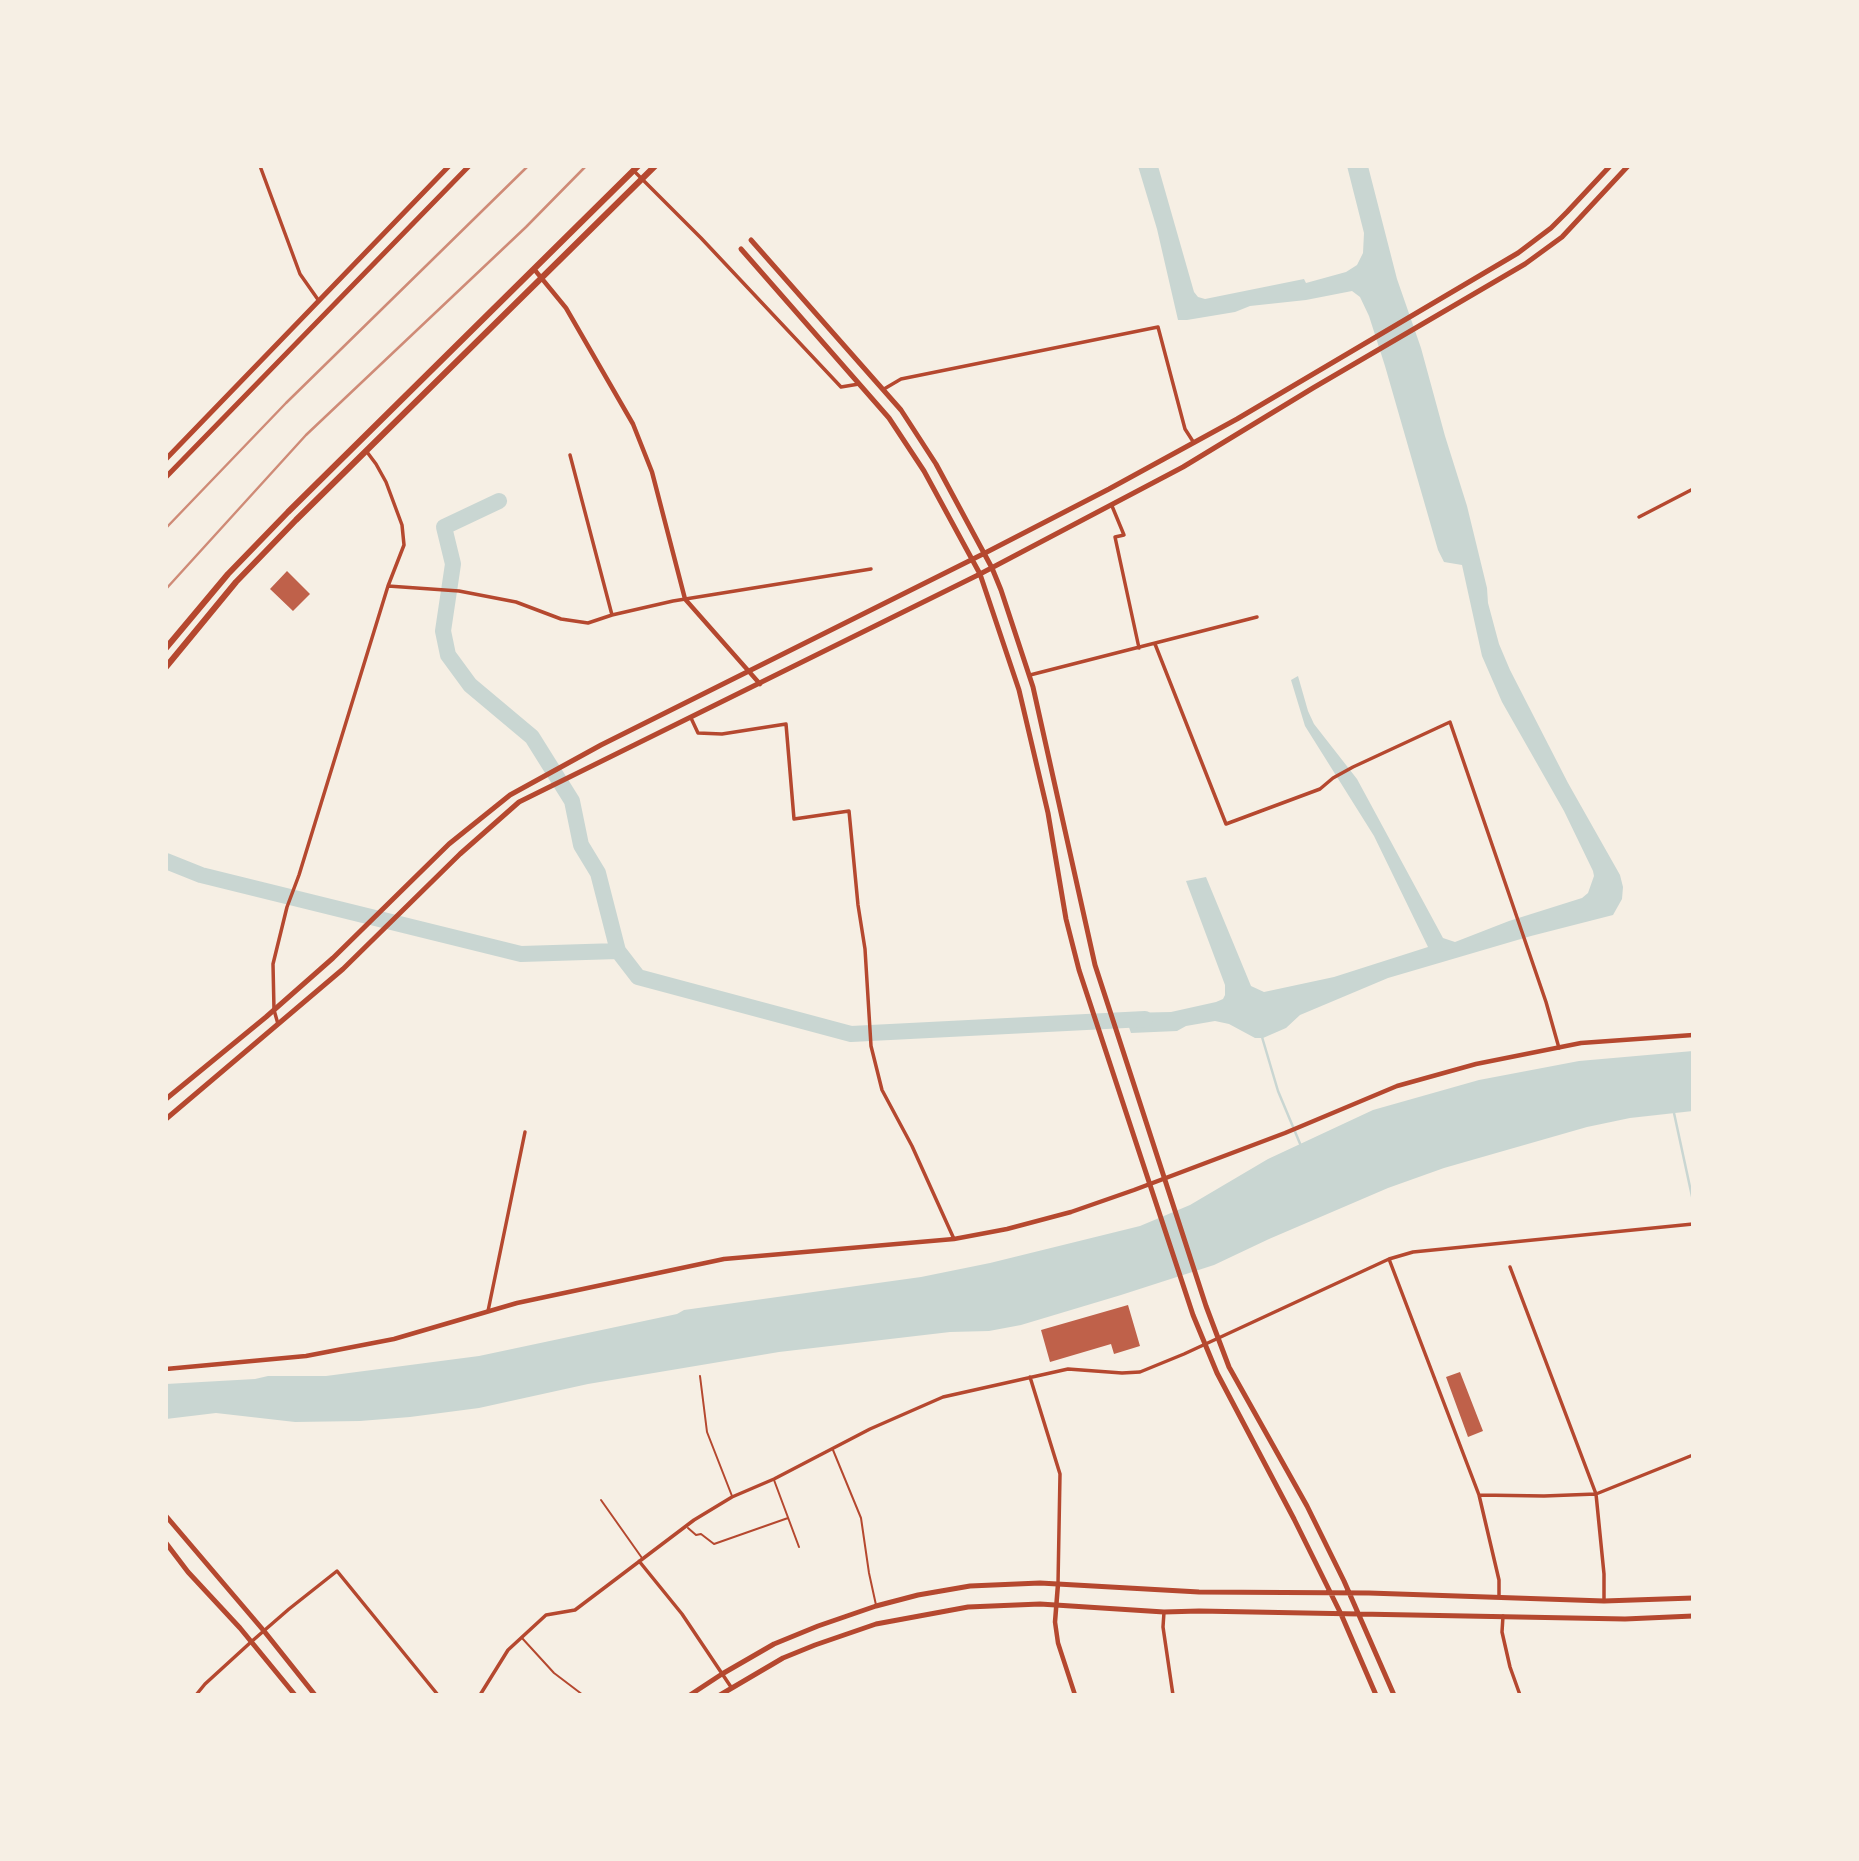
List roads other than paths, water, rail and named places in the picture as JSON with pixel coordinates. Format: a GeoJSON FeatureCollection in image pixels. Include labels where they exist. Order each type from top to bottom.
{"type":"FeatureCollection","features":[{"type":"Feature","properties":{"kind":"main road"},"geometry":{"type":"LineString","coordinates":[[166,459],[449,166],[458,177]]}},
{"type":"Feature","properties":{"kind":"main road"},"geometry":{"type":"LineString","coordinates":[[166,477],[469,166]]}},
{"type":"Feature","properties":{"kind":"main road"},"geometry":{"type":"LineString","coordinates":[[166,667],[236,582],[655,166]]}},
{"type":"Feature","properties":{"kind":"main road"},"geometry":{"type":"LineString","coordinates":[[166,1099],[274,1010],[350,942],[449,844],[510,795],[748,670],[1109,489],[1237,419],[1518,253],[1550,228],[1610,166]]}},
{"type":"Feature","properties":{"kind":"main road"},"geometry":{"type":"LineString","coordinates":[[166,648],[228,574],[288,512],[636,168]]}},
{"type":"Feature","properties":{"kind":"main road"},"geometry":{"type":"LineString","coordinates":[[166,1119],[343,969],[460,854],[519,802],[980,575],[1112,506],[1243,432],[1525,264],[1562,237],[1626,169]]}},
{"type":"Feature","properties":{"kind":"main road"},"geometry":{"type":"LineString","coordinates":[[751,240],[901,410],[936,464],[992,568],[1030,675],[1096,965],[1206,1306],[1229,1367],[1307,1506],[1350,1594],[1394,1695]]}},
{"type":"Feature","properties":{"kind":"main road"},"geometry":{"type":"LineString","coordinates":[[741,249],[890,418],[925,471],[980,575],[1019,690],[1048,813],[1066,919],[1079,970],[1193,1315],[1217,1373],[1341,1614],[1376,1695]]}},
{"type":"Feature","properties":{"kind":"main road"},"geometry":{"type":"LineString","coordinates":[[166,1516],[315,1695]]}},
{"type":"Feature","properties":{"kind":"main road"},"geometry":{"type":"LineString","coordinates":[[166,1543],[295,1695]]}},
{"type":"Feature","properties":{"kind":"main road"},"geometry":{"type":"LineString","coordinates":[[691,1695],[774,1644],[818,1626],[876,1606],[970,1586],[1040,1583],[1199,1591],[1604,1601],[1693,1598]]}},
{"type":"Feature","properties":{"kind":"main road"},"geometry":{"type":"LineString","coordinates":[[720,1695],[783,1658],[815,1645],[876,1624],[968,1607],[1056,1605],[1164,1612],[1625,1619],[1693,1616]]}},
{"type":"Feature","properties":{"kind":"street"},"geometry":{"type":"LineString","coordinates":[[260,166],[300,274],[319,301]]}},
{"type":"Feature","properties":{"kind":"street"},"geometry":{"type":"LineString","coordinates":[[636,168],[642,179],[841,387],[859,384]]}},
{"type":"Feature","properties":{"kind":"street"},"geometry":{"type":"LineString","coordinates":[[533,268],[566,309],[637,433],[652,472],[685,599],[760,684]]}},
{"type":"Feature","properties":{"kind":"street"},"geometry":{"type":"LineString","coordinates":[[884,389],[901,379],[1158,327],[1185,429],[1194,443]]}},
{"type":"Feature","properties":{"kind":"street"},"geometry":{"type":"LineString","coordinates":[[278,1025],[274,1010],[273,964],[287,907],[388,586],[404,545],[402,526],[386,482],[365,451]]}},
{"type":"Feature","properties":{"kind":"street"},"geometry":{"type":"LineString","coordinates":[[570,454],[612,615]]}},
{"type":"Feature","properties":{"kind":"street"},"geometry":{"type":"LineString","coordinates":[[1639,517],[1693,489]]}},
{"type":"Feature","properties":{"kind":"street"},"geometry":{"type":"LineString","coordinates":[[1112,506],[1124,535],[1115,537],[1139,648]]}},
{"type":"Feature","properties":{"kind":"street"},"geometry":{"type":"LineString","coordinates":[[388,586],[460,591],[516,602],[561,619],[588,623],[685,599],[871,569]]}},
{"type":"Feature","properties":{"kind":"street"},"geometry":{"type":"LineString","coordinates":[[1030,675],[1257,617]]}},
{"type":"Feature","properties":{"kind":"street"},"geometry":{"type":"LineString","coordinates":[[1155,644],[1226,824],[1320,789],[1353,767],[1450,722],[1546,1002],[1559,1048]]}},
{"type":"Feature","properties":{"kind":"street"},"geometry":{"type":"LineString","coordinates":[[691,718],[698,733],[722,734],[786,724],[794,818],[849,811],[865,949],[871,1045],[882,1090],[912,1146],[954,1240]]}},
{"type":"Feature","properties":{"kind":"street"},"geometry":{"type":"LineString","coordinates":[[166,1369],[306,1356],[394,1339],[517,1303],[724,1259],[954,1240],[1007,1229],[1071,1212],[1134,1190],[1285,1133],[1397,1086],[1476,1064],[1581,1043],[1693,1035]]}},
{"type":"Feature","properties":{"kind":"street"},"geometry":{"type":"LineString","coordinates":[[488,1311],[525,1132]]}},
{"type":"Feature","properties":{"kind":"street"},"geometry":{"type":"LineString","coordinates":[[480,1695],[508,1650],[546,1615],[575,1610],[686,1526],[732,1497],[774,1479],[870,1429],[943,1397],[1068,1369],[1140,1372],[1389,1259],[1413,1252],[1693,1224]]}},
{"type":"Feature","properties":{"kind":"street"},"geometry":{"type":"LineString","coordinates":[[1389,1259],[1479,1495],[1499,1580],[1499,1597]]}},
{"type":"Feature","properties":{"kind":"street"},"geometry":{"type":"LineString","coordinates":[[1510,1267],[1596,1494],[1604,1601]]}},
{"type":"Feature","properties":{"kind":"street"},"geometry":{"type":"LineString","coordinates":[[1030,1377],[1060,1474],[1055,1622],[1058,1643],[1075,1695]]}},
{"type":"Feature","properties":{"kind":"street"},"geometry":{"type":"LineString","coordinates":[[1479,1495],[1596,1494],[1693,1455]]}},
{"type":"Feature","properties":{"kind":"street"},"geometry":{"type":"LineString","coordinates":[[640,1560],[682,1614],[731,1687]]}},
{"type":"Feature","properties":{"kind":"street"},"geometry":{"type":"LineString","coordinates":[[196,1695],[251,1642],[337,1571],[438,1695]]}},
{"type":"Feature","properties":{"kind":"street"},"geometry":{"type":"LineString","coordinates":[[1164,1612],[1163,1627],[1173,1695]]}},
{"type":"Feature","properties":{"kind":"street"},"geometry":{"type":"LineString","coordinates":[[1503,1616],[1502,1632],[1520,1695]]}},
{"type":"Feature","properties":{"kind":"lane"},"geometry":{"type":"LineString","coordinates":[[700,1376],[707,1432],[732,1497]]}},
{"type":"Feature","properties":{"kind":"lane"},"geometry":{"type":"LineString","coordinates":[[832,1448],[861,1518],[876,1606]]}},
{"type":"Feature","properties":{"kind":"lane"},"geometry":{"type":"LineString","coordinates":[[774,1479],[799,1547]]}},
{"type":"Feature","properties":{"kind":"lane"},"geometry":{"type":"LineString","coordinates":[[601,1500],[640,1560]]}},
{"type":"Feature","properties":{"kind":"lane"},"geometry":{"type":"LineString","coordinates":[[686,1526],[695,1535],[701,1534],[714,1544],[788,1518]]}},
{"type":"Feature","properties":{"kind":"lane"},"geometry":{"type":"LineString","coordinates":[[521,1638],[583,1695]]}},
{"type":"Feature","properties":{"kind":"waterway"},"geometry":{"type":"LineString","coordinates":[[499,501],[444,527],[453,564],[443,631],[448,655],[470,685],[532,737],[572,801],[581,845],[598,873],[618,951]]}},
{"type":"Feature","properties":{"kind":"waterway"},"geometry":{"type":"LineString","coordinates":[[166,861],[201,875],[521,954],[618,951],[638,977],[851,1034],[1145,1019]]}},
{"type":"Feature","properties":{"kind":"waterway"},"geometry":{"type":"LineString","coordinates":[[1262,1037],[1278,1091],[1301,1146]]}},
{"type":"Feature","properties":{"kind":"waterway"},"geometry":{"type":"LineString","coordinates":[[1674,1113],[1693,1201]]}},
{"type":"Feature","properties":{"kind":"railway"},"geometry":{"type":"LineString","coordinates":[[166,528],[286,403],[528,166]]}},
{"type":"Feature","properties":{"kind":"railway"},"geometry":{"type":"LineString","coordinates":[[166,589],[306,435],[526,227],[586,166]]}}]}
